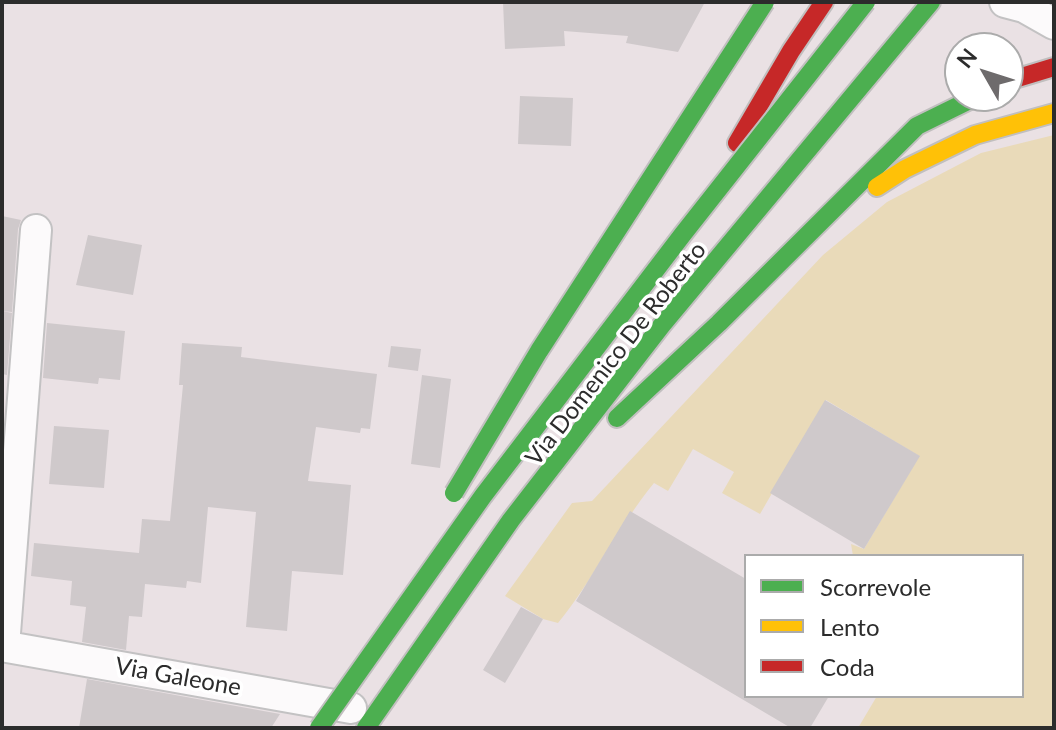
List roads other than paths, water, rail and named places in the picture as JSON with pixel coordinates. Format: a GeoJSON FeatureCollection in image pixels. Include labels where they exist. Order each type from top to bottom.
{"type":"FeatureCollection","features":[{"type":"Feature","properties":{"kind":"highway"},"geometry":{"type":"LineString","coordinates":[[443,512],[539,351],[765,2]]}},
{"type":"Feature","properties":{"kind":"highway"},"geometry":{"type":"LineString","coordinates":[[683,234],[791,51],[824,2]]}},
{"type":"Feature","properties":{"kind":"highway"},"geometry":{"type":"LineString","coordinates":[[318,728],[483,496],[683,234],[866,2]]}},
{"type":"Feature","properties":{"kind":"highway"},"geometry":{"type":"LineString","coordinates":[[354,722],[662,325],[931,2]]}},
{"type":"Feature","properties":{"kind":"highway"},"geometry":{"type":"LineString","coordinates":[[1024,76],[1054,67]]}},
{"type":"Feature","properties":{"kind":"highway"},"geometry":{"type":"LineString","coordinates":[[511,520],[821,222],[873,167],[917,126],[945,112]]}},
{"type":"Feature","properties":{"kind":"highway"},"geometry":{"type":"LineString","coordinates":[[821,222],[905,169],[975,135],[1054,113]]}},
{"type":"Feature","properties":{"kind":"highway"},"geometry":{"type":"LineString","coordinates":[[318,728],[411,566]]}},
{"type":"Feature","properties":{"kind":"street","name":"Via Domenico De Roberto"},"geometry":{"type":"LineString","coordinates":[[354,722],[449,572],[657,297],[891,19],[918,2]]}},
{"type":"Feature","properties":{"kind":"street"},"geometry":{"type":"LineString","coordinates":[[1005,2],[1024,7],[1054,24]]}},
{"type":"Feature","properties":{"kind":"street"},"geometry":{"type":"LineString","coordinates":[[3,646],[36,230]]}},
{"type":"Feature","properties":{"kind":"street","name":"Via Galeone"},"geometry":{"type":"LineString","coordinates":[[3,646],[354,722]]}}]}
